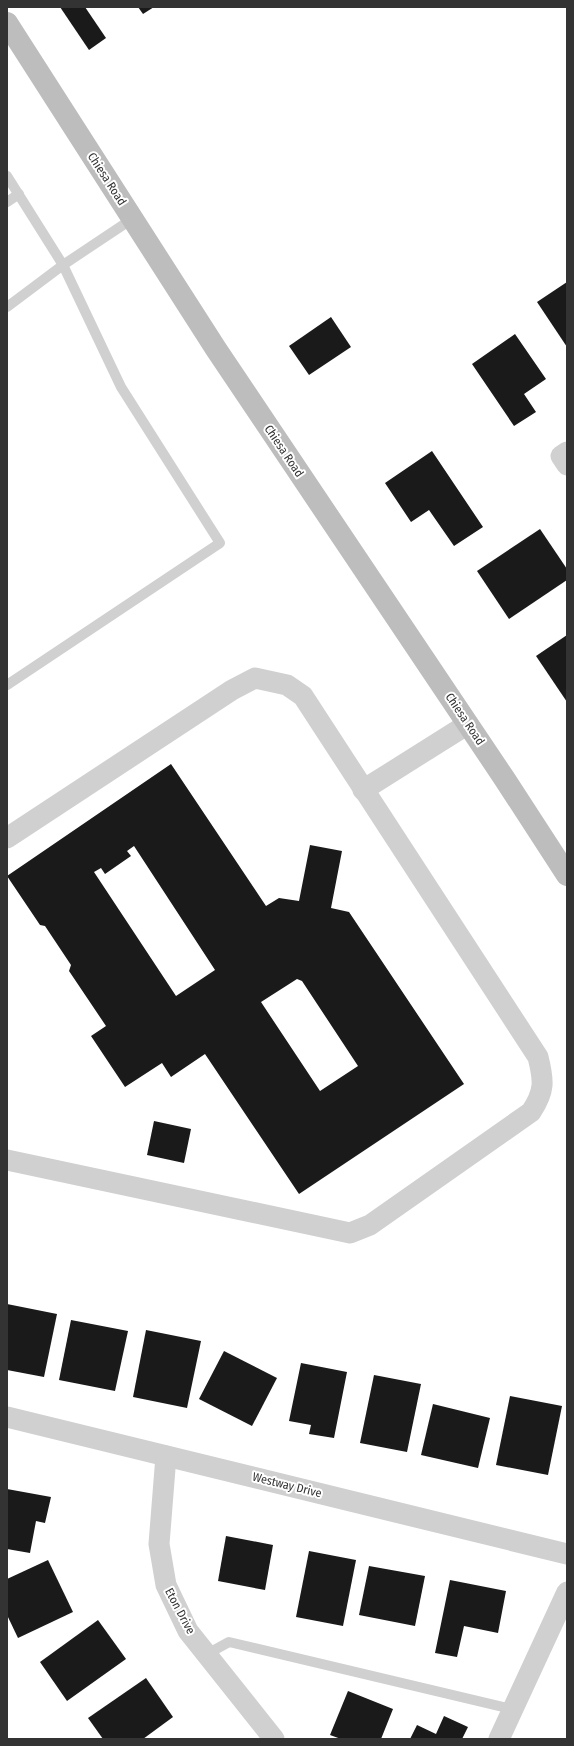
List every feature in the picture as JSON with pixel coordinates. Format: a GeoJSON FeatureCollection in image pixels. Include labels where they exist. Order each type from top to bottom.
{"type":"FeatureCollection","features":[{"type":"Feature","properties":{"kind":"main road","name":"Chiesa Road"},"geometry":{"type":"LineString","coordinates":[[7,22],[216,349],[565,868]]}},
{"type":"Feature","properties":{"kind":"street"},"geometry":{"type":"LineString","coordinates":[[7,838],[232,690],[255,678],[287,685],[303,696],[538,1057],[544,1078],[541,1097],[531,1112],[370,1225],[350,1233],[7,1160]]}},
{"type":"Feature","properties":{"kind":"street"},"geometry":{"type":"LineString","coordinates":[[363,790],[468,724]]}},
{"type":"Feature","properties":{"kind":"street","name":"Westway Drive"},"geometry":{"type":"LineString","coordinates":[[7,1417],[567,1554]]}},
{"type":"Feature","properties":{"kind":"street","name":"Eton Drive"},"geometry":{"type":"LineString","coordinates":[[166,1456],[159,1544],[166,1585],[188,1631],[274,1739]]}},
{"type":"Feature","properties":{"kind":"street"},"geometry":{"type":"LineString","coordinates":[[499,1739],[567,1592]]}},
{"type":"Feature","properties":{"kind":"lane"},"geometry":{"type":"LineString","coordinates":[[7,176],[64,265],[121,387],[220,543],[7,685]]}},
{"type":"Feature","properties":{"kind":"lane"},"geometry":{"type":"LineString","coordinates":[[7,202],[19,194]]}},
{"type":"Feature","properties":{"kind":"lane"},"geometry":{"type":"LineString","coordinates":[[7,307],[64,265],[132,219]]}},
{"type":"Feature","properties":{"kind":"lane"},"geometry":{"type":"LineString","coordinates":[[207,1654],[229,1642],[512,1709]]}},
{"type":"Feature","properties":{"kind":"building"},"geometry":{"type":"Polygon","coordinates":[[[60,7],[85,7],[106,38],[89,50],[60,7]]]}},
{"type":"Feature","properties":{"kind":"building"},"geometry":{"type":"Polygon","coordinates":[[[138,7],[154,7],[143,14],[138,7]]]}},
{"type":"Feature","properties":{"kind":"building"},"geometry":{"type":"Polygon","coordinates":[[[567,282],[567,347],[537,302],[567,282]]]}},
{"type":"Feature","properties":{"kind":"building"},"geometry":{"type":"Polygon","coordinates":[[[331,317],[351,347],[309,375],[289,346],[331,317]]]}},
{"type":"Feature","properties":{"kind":"building"},"geometry":{"type":"Polygon","coordinates":[[[515,334],[546,379],[524,394],[536,412],[514,426],[472,364],[515,334]]]}},
{"type":"Feature","properties":{"kind":"building"},"geometry":{"type":"Polygon","coordinates":[[[432,451],[483,527],[454,546],[429,510],[411,522],[385,483],[432,451]]]}},
{"type":"Feature","properties":{"kind":"building"},"geometry":{"type":"Polygon","coordinates":[[[540,529],[567,569],[567,580],[509,619],[477,571],[540,529]]]}},
{"type":"Feature","properties":{"kind":"building"},"geometry":{"type":"Polygon","coordinates":[[[567,635],[567,702],[536,656],[567,635]]]}},
{"type":"Feature","properties":{"kind":"building"},"geometry":{"type":"Polygon","coordinates":[[[171,764],[266,906],[279,898],[299,901],[310,845],[342,851],[331,908],[349,912],[464,1084],[299,1194],[205,1054],[171,1077],[162,1063],[125,1087],[91,1036],[106,1026],[69,971],[71,965],[45,926],[40,925],[7,876],[171,764]],[[134,846],[127,851],[131,856],[105,874],[101,868],[94,872],[176,996],[215,970],[134,846]],[[297,979],[261,1002],[320,1091],[358,1066],[302,981],[297,979]]]}},
{"type":"Feature","properties":{"kind":"building"},"geometry":{"type":"Polygon","coordinates":[[[154,1121],[191,1129],[184,1163],[147,1155],[154,1121]]]}},
{"type":"Feature","properties":{"kind":"building"},"geometry":{"type":"Polygon","coordinates":[[[7,1304],[57,1314],[44,1377],[7,1370],[7,1304]]]}},
{"type":"Feature","properties":{"kind":"building"},"geometry":{"type":"Polygon","coordinates":[[[71,1320],[128,1331],[115,1391],[59,1380],[71,1320]]]}},
{"type":"Feature","properties":{"kind":"building"},"geometry":{"type":"Polygon","coordinates":[[[146,1330],[201,1341],[187,1408],[133,1397],[146,1330]]]}},
{"type":"Feature","properties":{"kind":"building"},"geometry":{"type":"Polygon","coordinates":[[[224,1351],[277,1378],[252,1426],[199,1399],[224,1351]]]}},
{"type":"Feature","properties":{"kind":"building"},"geometry":{"type":"Polygon","coordinates":[[[301,1363],[347,1372],[334,1438],[309,1434],[311,1425],[289,1421],[301,1363]]]}},
{"type":"Feature","properties":{"kind":"building"},"geometry":{"type":"Polygon","coordinates":[[[374,1375],[421,1384],[407,1452],[360,1443],[374,1375]]]}},
{"type":"Feature","properties":{"kind":"building"},"geometry":{"type":"Polygon","coordinates":[[[510,1396],[562,1406],[548,1475],[496,1465],[510,1396]]]}},
{"type":"Feature","properties":{"kind":"building"},"geometry":{"type":"Polygon","coordinates":[[[433,1404],[490,1418],[478,1468],[421,1455],[433,1404]]]}},
{"type":"Feature","properties":{"kind":"building"},"geometry":{"type":"Polygon","coordinates":[[[7,1489],[51,1497],[45,1523],[36,1521],[30,1553],[7,1549],[7,1489]]]}},
{"type":"Feature","properties":{"kind":"building"},"geometry":{"type":"Polygon","coordinates":[[[226,1536],[273,1545],[265,1590],[218,1581],[226,1536]]]}},
{"type":"Feature","properties":{"kind":"building"},"geometry":{"type":"Polygon","coordinates":[[[309,1551],[356,1560],[343,1626],[296,1617],[309,1551]]]}},
{"type":"Feature","properties":{"kind":"building"},"geometry":{"type":"Polygon","coordinates":[[[48,1560],[73,1612],[18,1638],[7,1615],[7,1579],[48,1560]]]}},
{"type":"Feature","properties":{"kind":"building"},"geometry":{"type":"Polygon","coordinates":[[[369,1566],[425,1576],[415,1626],[359,1615],[369,1566]]]}},
{"type":"Feature","properties":{"kind":"building"},"geometry":{"type":"Polygon","coordinates":[[[450,1580],[506,1591],[498,1633],[464,1626],[457,1657],[435,1653],[450,1580]]]}},
{"type":"Feature","properties":{"kind":"building"},"geometry":{"type":"Polygon","coordinates":[[[98,1620],[126,1659],[67,1701],[40,1662],[98,1620]]]}},
{"type":"Feature","properties":{"kind":"building"},"geometry":{"type":"Polygon","coordinates":[[[146,1678],[173,1717],[143,1739],[103,1739],[88,1718],[146,1678]]]}},
{"type":"Feature","properties":{"kind":"building"},"geometry":{"type":"Polygon","coordinates":[[[348,1691],[393,1709],[381,1739],[341,1739],[330,1735],[348,1691]]]}},
{"type":"Feature","properties":{"kind":"building"},"geometry":{"type":"Polygon","coordinates":[[[444,1716],[468,1727],[462,1739],[410,1739],[417,1725],[436,1734],[444,1716]]]}}]}
